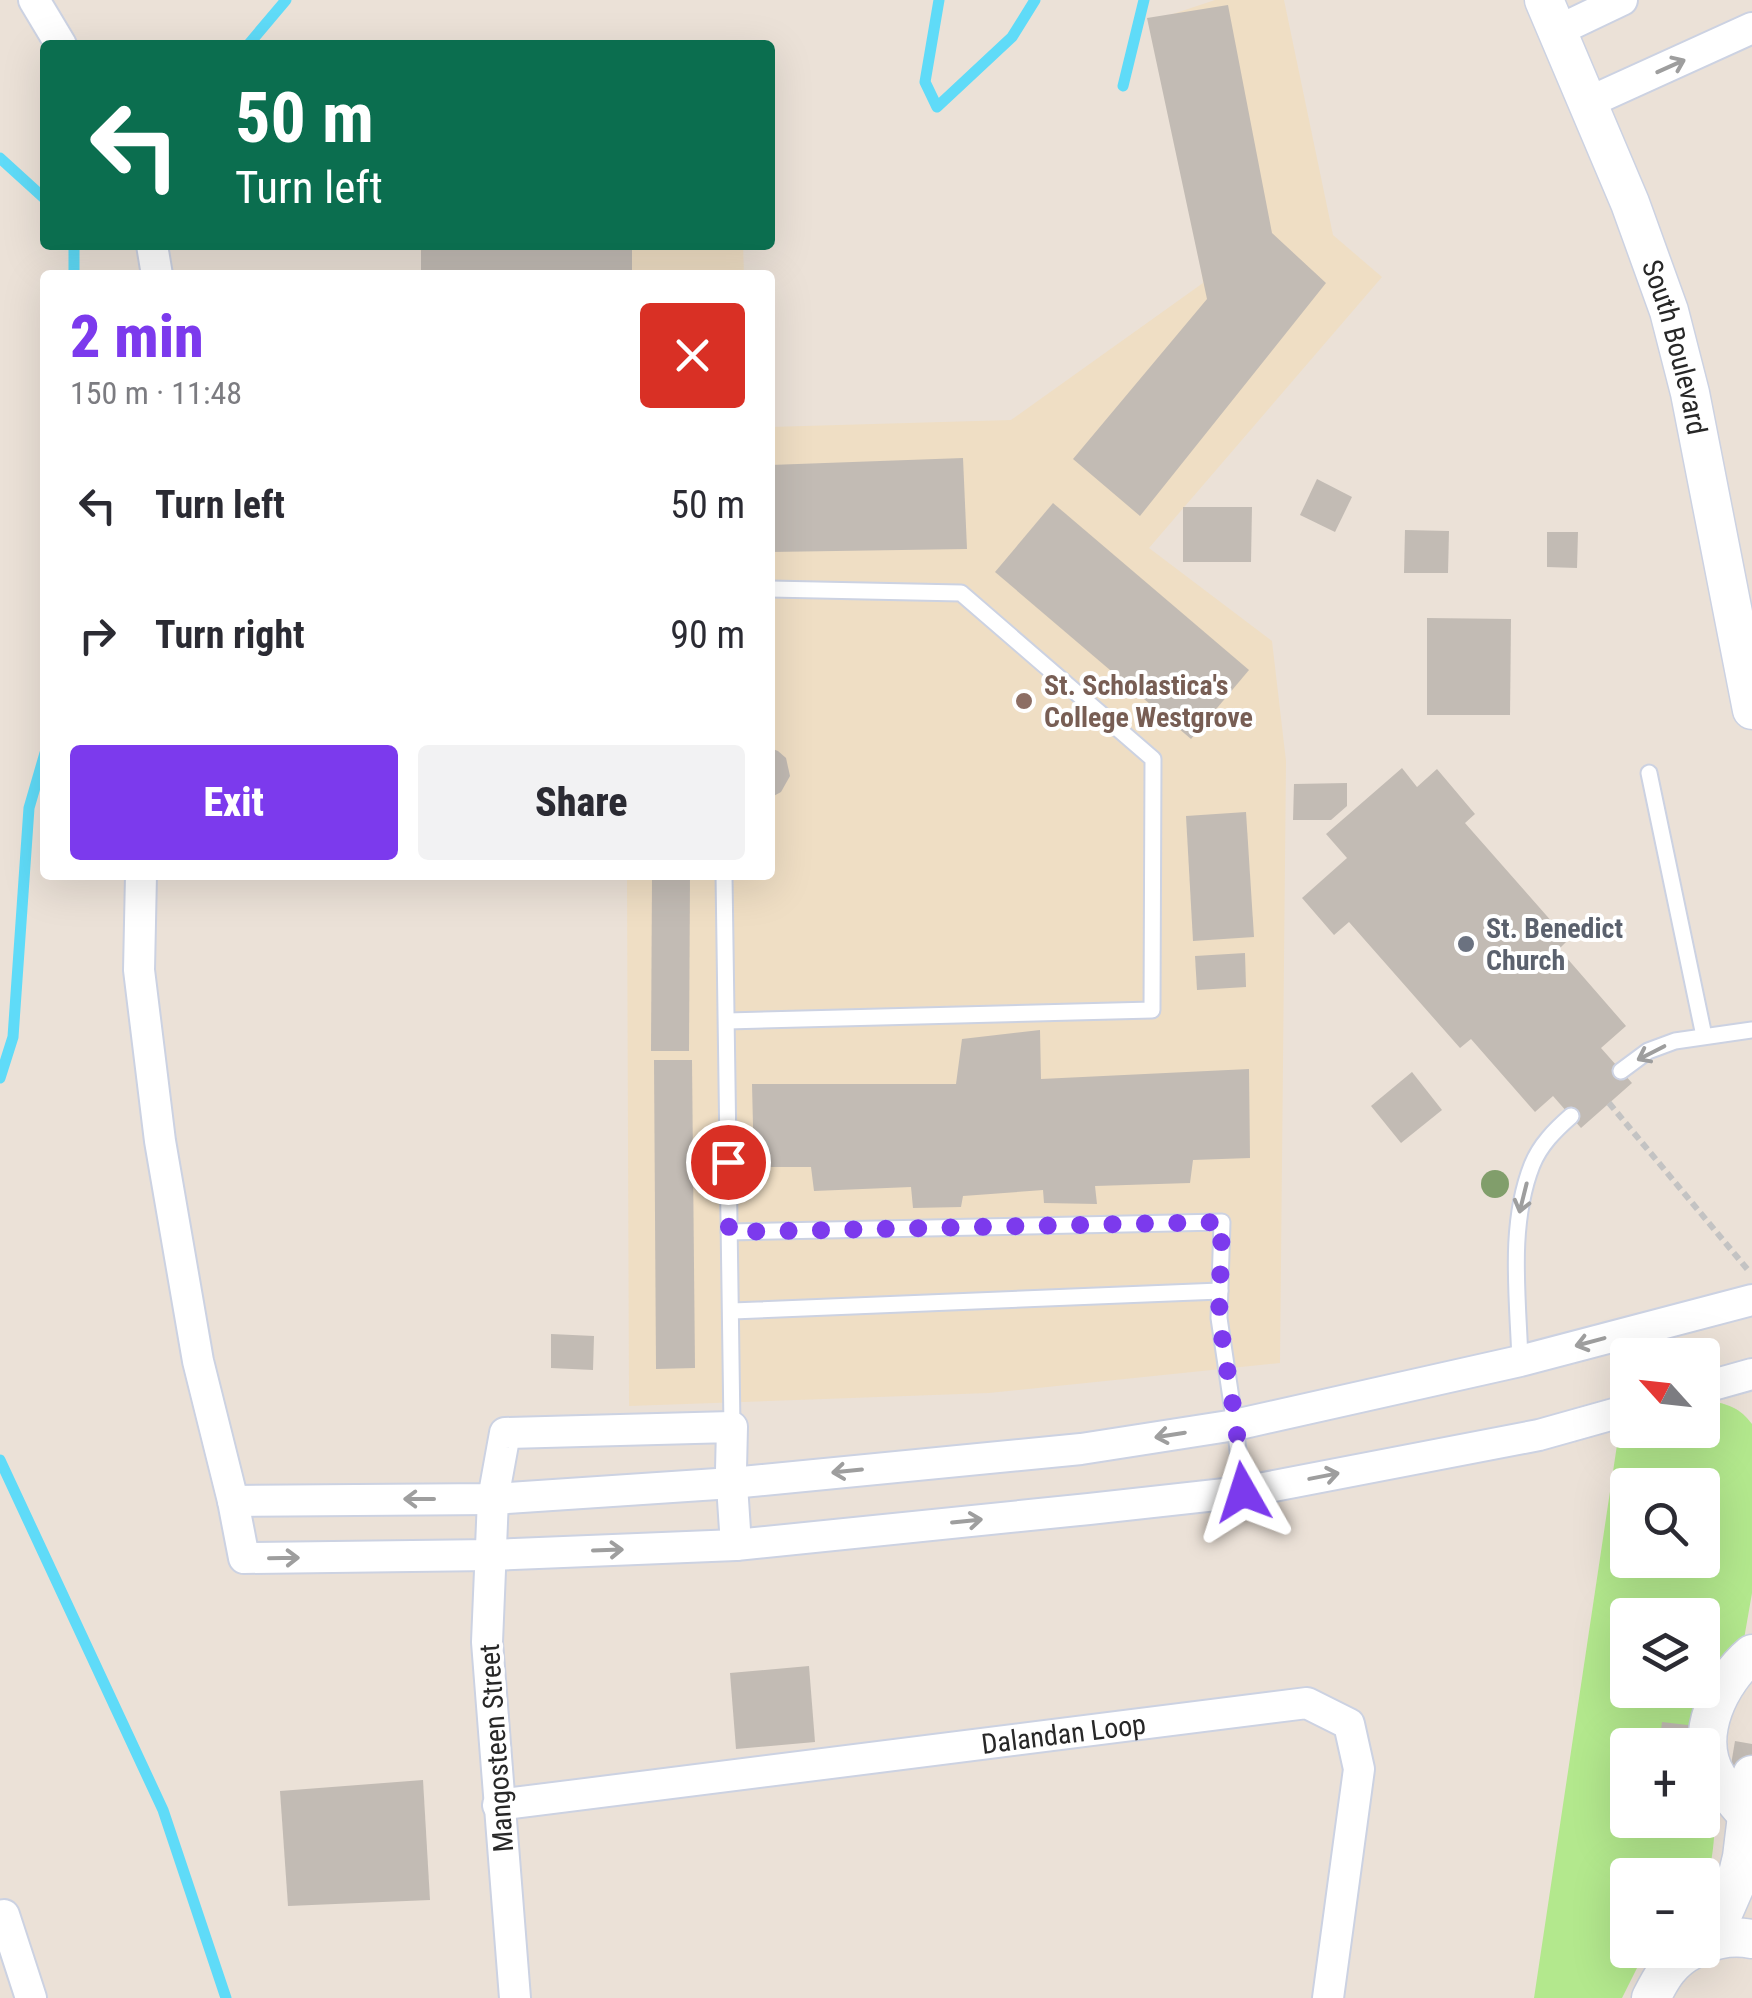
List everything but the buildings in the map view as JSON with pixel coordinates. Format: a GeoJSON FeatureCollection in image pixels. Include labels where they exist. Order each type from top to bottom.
{"type":"FeatureCollection","features":[{"type":"Feature","properties":{"kind":"street"},"geometry":{"type":"LineString","coordinates":[[34,0],[59,40]]}},
{"type":"Feature","properties":{"kind":"street"},"geometry":{"type":"LineString","coordinates":[[1550,16],[1622,0]]}},
{"type":"Feature","properties":{"kind":"street","name":"South Boulevard"},"geometry":{"type":"LineString","coordinates":[[1550,16],[1630,203],[1669,311],[1701,445],[1752,710]]}},
{"type":"Feature","properties":{"kind":"street"},"geometry":{"type":"LineString","coordinates":[[1589,102],[1752,28]]}},
{"type":"Feature","properties":{"kind":"street"},"geometry":{"type":"LineString","coordinates":[[141,880],[139,970],[160,1142],[198,1361],[234,1501],[244,1558],[491,1555],[736,1545],[1243,1492],[1539,1435],[1610,1415]]}},
{"type":"Feature","properties":{"kind":"street"},"geometry":{"type":"LineString","coordinates":[[234,1501],[493,1498],[732,1482],[1081,1448],[1236,1425],[1520,1361],[1752,1300]]}},
{"type":"Feature","properties":{"kind":"street"},"geometry":{"type":"LineString","coordinates":[[1720,1383],[1752,1374]]}},
{"type":"Feature","properties":{"kind":"street"},"geometry":{"type":"LineString","coordinates":[[732,1427],[736,1545]]}},
{"type":"Feature","properties":{"kind":"street","name":"Mangosteen Street"},"geometry":{"type":"LineString","coordinates":[[514,1998],[487,1642],[493,1498],[504,1432],[732,1427]]}},
{"type":"Feature","properties":{"kind":"street"},"geometry":{"type":"LineString","coordinates":[[1750,1816],[1715,1774],[1708,1748],[1710,1717],[1721,1690],[1752,1654]]}},
{"type":"Feature","properties":{"kind":"street","name":"Dalandan Loop"},"geometry":{"type":"LineString","coordinates":[[498,1805],[1308,1703],[1349,1724],[1359,1769],[1328,1998]]}},
{"type":"Feature","properties":{"kind":"street"},"geometry":{"type":"LineString","coordinates":[[1720,1914],[1736,1886],[1750,1816],[1752,1775]]}},
{"type":"Feature","properties":{"kind":"street"},"geometry":{"type":"LineString","coordinates":[[4,1916],[31,1998]]}},
{"type":"Feature","properties":{"kind":"street"},"geometry":{"type":"LineString","coordinates":[[1720,1941],[1740,1936],[1752,1939]]}},
{"type":"Feature","properties":{"kind":"street"},"geometry":{"type":"LineString","coordinates":[[1650,1998],[1669,1968]]}},
{"type":"Feature","properties":{"kind":"lane"},"geometry":{"type":"LineString","coordinates":[[727,1021],[1152,1010],[1153,759],[961,593],[775,589]]}},
{"type":"Feature","properties":{"kind":"lane"},"geometry":{"type":"LineString","coordinates":[[1649,774],[1704,1036]]}},
{"type":"Feature","properties":{"kind":"lane"},"geometry":{"type":"LineString","coordinates":[[724,880],[732,1427]]}},
{"type":"Feature","properties":{"kind":"lane"},"geometry":{"type":"LineString","coordinates":[[1622,1071],[1648,1052],[1675,1042],[1752,1030]]}},
{"type":"Feature","properties":{"kind":"lane"},"geometry":{"type":"LineString","coordinates":[[1520,1361],[1517,1222],[1532,1164],[1551,1133],[1571,1116]]}},
{"type":"Feature","properties":{"kind":"lane"},"geometry":{"type":"LineString","coordinates":[[729,1232],[1222,1222],[1219,1318],[1243,1492]]}},
{"type":"Feature","properties":{"kind":"lane"},"geometry":{"type":"LineString","coordinates":[[732,1311],[1220,1291]]}},
{"type":"Feature","properties":{"kind":"path"},"geometry":{"type":"LineString","coordinates":[[1609,1103],[1752,1274]]}},
{"type":"Feature","properties":{"kind":"shaded area","name":"St. Scholastica's College Westgrove"},"geometry":{"type":"Polygon","coordinates":[[[1215,0],[1284,0],[1333,235],[1382,277],[1149,548],[1272,641],[1286,761],[1280,1363],[989,1393],[629,1406],[627,880],[775,880],[775,427],[1011,420],[1203,283],[1167,16],[1215,0]]]}},
{"type":"Feature","properties":{"kind":"shaded area"},"geometry":{"type":"Polygon","coordinates":[[[420,250],[743,250],[744,270],[422,270],[420,250]]]}},
{"type":"Feature","properties":{"kind":"green space"},"geometry":{"type":"Polygon","coordinates":[[[1720,1404],[1743,1414],[1752,1424],[1752,1593],[1744,1639],[1720,1689],[1720,1598],[1610,1598],[1610,1708],[1711,1708],[1701,1728],[1610,1728],[1610,1838],[1714,1838],[1713,1850],[1711,1858],[1610,1858],[1610,1968],[1637,1968],[1622,1998],[1534,1998],[1610,1492],[1610,1578],[1720,1578],[1720,1468],[1614,1468],[1617,1448],[1720,1448],[1720,1404]]]}},
{"type":"Feature","properties":{"kind":"waterway"},"geometry":{"type":"LineString","coordinates":[[252,40],[286,0]]}},
{"type":"Feature","properties":{"kind":"waterway"},"geometry":{"type":"LineString","coordinates":[[939,0],[925,82],[937,107],[1012,37],[1035,0]]}},
{"type":"Feature","properties":{"kind":"waterway"},"geometry":{"type":"LineString","coordinates":[[1123,86],[1144,0]]}},
{"type":"Feature","properties":{"kind":"waterway"},"geometry":{"type":"LineString","coordinates":[[0,158],[40,194]]}},
{"type":"Feature","properties":{"kind":"waterway"},"geometry":{"type":"LineString","coordinates":[[74,250],[74,270]]}},
{"type":"Feature","properties":{"kind":"waterway"},"geometry":{"type":"LineString","coordinates":[[0,1078],[13,1037],[29,808],[40,770]]}},
{"type":"Feature","properties":{"kind":"waterway"},"geometry":{"type":"LineString","coordinates":[[0,1460],[163,1810],[226,1998]]}},
{"type":"Feature","properties":{"kind":"place","name":"St. Scholastica's College Westgrove"},"geometry":{"type":"Point","coordinates":[1024,701]}},
{"type":"Feature","properties":{"kind":"place","name":"St. Benedict Church"},"geometry":{"type":"Point","coordinates":[1466,944]}},
{"type":"Feature","properties":{"kind":"route"},"geometry":{"type":"LineString","coordinates":[[728,1162],[729,1232],[1222,1222],[1219,1318],[1243,1492]]}}]}
